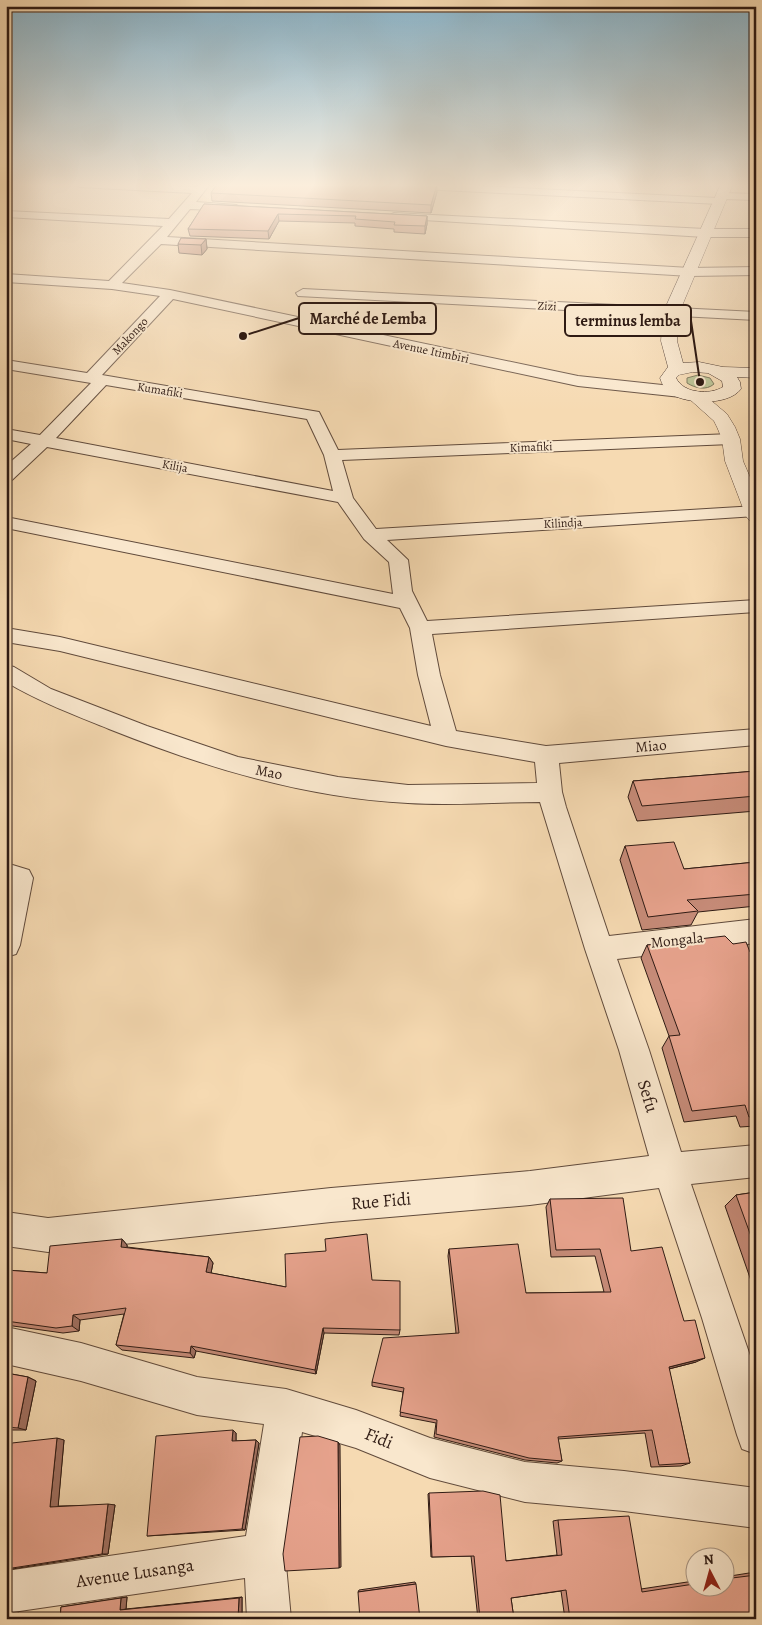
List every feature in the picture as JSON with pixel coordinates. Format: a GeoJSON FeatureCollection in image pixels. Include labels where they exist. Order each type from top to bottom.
{"type":"FeatureCollection","features":[{"type":"Feature","properties":{"kind":"main road"},"geometry":{"type":"LineString","coordinates":[[695,260],[671,313],[669,341],[672,374],[670,384],[688,394],[721,418],[731,439],[734,461],[755,513]]}},
{"type":"Feature","properties":{"kind":"main road"},"geometry":{"type":"LineString","coordinates":[[669,341],[730,379],[721,418]]}},
{"type":"Feature","properties":{"kind":"main road"},"geometry":{"type":"LineString","coordinates":[[672,374],[693,367],[716,371],[756,373]]}},
{"type":"Feature","properties":{"kind":"main road"},"geometry":{"type":"LineString","coordinates":[[688,394],[713,397],[756,380]]}},
{"type":"Feature","properties":{"kind":"street"},"geometry":{"type":"LineString","coordinates":[[112,285],[138,260]]}},
{"type":"Feature","properties":{"kind":"street"},"geometry":{"type":"LineString","coordinates":[[488,260],[690,272],[756,271]]}},
{"type":"Feature","properties":{"kind":"street","name":"Avenue Itimbiri"},"geometry":{"type":"LineString","coordinates":[[6,278],[112,285],[170,294],[578,381],[620,385]]}},
{"type":"Feature","properties":{"kind":"street","name":"Zizi"},"geometry":{"type":"LineString","coordinates":[[302,293],[756,316]]}},
{"type":"Feature","properties":{"kind":"street","name":"Makongo"},"geometry":{"type":"LineString","coordinates":[[6,476],[44,441],[170,294]]}},
{"type":"Feature","properties":{"kind":"street","name":"Kumafiki"},"geometry":{"type":"LineString","coordinates":[[6,364],[313,415],[332,455]]}},
{"type":"Feature","properties":{"kind":"street"},"geometry":{"type":"LineString","coordinates":[[620,385],[672,374]]}},
{"type":"Feature","properties":{"kind":"street"},"geometry":{"type":"LineString","coordinates":[[620,385],[688,394]]}},
{"type":"Feature","properties":{"kind":"street","name":"Kilija"},"geometry":{"type":"LineString","coordinates":[[6,434],[344,498]]}},
{"type":"Feature","properties":{"kind":"street","name":"Kimafiki"},"geometry":{"type":"LineString","coordinates":[[332,455],[731,439]]}},
{"type":"Feature","properties":{"kind":"street"},"geometry":{"type":"LineString","coordinates":[[332,455],[344,498],[371,535],[389,549],[398,560],[402,591],[420,628],[429,675],[446,738]]}},
{"type":"Feature","properties":{"kind":"street","name":"Kilindja"},"geometry":{"type":"LineString","coordinates":[[371,535],[755,513]]}},
{"type":"Feature","properties":{"kind":"street"},"geometry":{"type":"LineString","coordinates":[[6,522],[407,603]]}},
{"type":"Feature","properties":{"kind":"street"},"geometry":{"type":"LineString","coordinates":[[420,628],[756,606]]}},
{"type":"Feature","properties":{"kind":"street"},"geometry":{"type":"LineString","coordinates":[[6,635],[60,644],[446,738],[546,755]]}},
{"type":"Feature","properties":{"kind":"street","name":"Mao"},"geometry":{"type":"LineString","coordinates":[[6,672],[43,694],[139,732],[236,766],[338,786],[408,794],[550,792]]}},
{"type":"Feature","properties":{"kind":"street","name":"Miao"},"geometry":{"type":"LineString","coordinates":[[546,755],[756,737]]}},
{"type":"Feature","properties":{"kind":"street","name":"Sefu"},"geometry":{"type":"LineString","coordinates":[[546,755],[550,792],[756,1435]]}},
{"type":"Feature","properties":{"kind":"street"},"geometry":{"type":"LineString","coordinates":[[6,874],[20,878],[6,944]]}},
{"type":"Feature","properties":{"kind":"street","name":"Mongala"},"geometry":{"type":"LineString","coordinates":[[599,949],[756,931]]}},
{"type":"Feature","properties":{"kind":"street","name":"Rue Fidi"},"geometry":{"type":"LineString","coordinates":[[6,1229],[48,1235],[331,1205],[530,1188],[756,1161]]}},
{"type":"Feature","properties":{"kind":"street","name":"Fidi"},"geometry":{"type":"LineString","coordinates":[[6,1345],[82,1362],[197,1396],[286,1408],[356,1429],[430,1458],[525,1482],[624,1491],[756,1508]]}},
{"type":"Feature","properties":{"kind":"street"},"geometry":{"type":"LineString","coordinates":[[269,1619],[264,1554],[286,1408]]}},
{"type":"Feature","properties":{"kind":"street","name":"Avenue Lusanga"},"geometry":{"type":"LineString","coordinates":[[6,1592],[264,1554]]}},
{"type":"Feature","properties":{"kind":"green space"},"geometry":{"type":"Polygon","coordinates":[[[698,375],[710,378],[714,384],[708,388],[700,388],[687,383],[687,378],[698,375]]]}},
{"type":"Feature","properties":{"kind":"building"},"geometry":{"type":"Polygon","coordinates":[[[756,771],[756,796],[642,806],[633,781],[756,771]]]}},
{"type":"Feature","properties":{"kind":"building"},"geometry":{"type":"Polygon","coordinates":[[[674,842],[684,869],[756,862],[756,894],[687,900],[698,911],[648,917],[625,846],[674,842]]]}},
{"type":"Feature","properties":{"kind":"building"},"geometry":{"type":"Polygon","coordinates":[[[725,936],[733,944],[746,942],[750,952],[756,952],[756,1116],[749,1117],[745,1105],[692,1111],[669,1036],[680,1035],[647,945],[725,936]]]}},
{"type":"Feature","properties":{"kind":"building"},"geometry":{"type":"Polygon","coordinates":[[[756,1192],[756,1250],[736,1195],[756,1192]]]}},
{"type":"Feature","properties":{"kind":"building"},"geometry":{"type":"Polygon","coordinates":[[[623,1198],[631,1251],[662,1247],[684,1321],[695,1320],[705,1358],[669,1367],[690,1463],[659,1465],[652,1430],[558,1437],[562,1461],[529,1458],[436,1434],[437,1420],[400,1412],[404,1388],[372,1382],[383,1338],[459,1333],[449,1249],[518,1244],[526,1293],[611,1292],[600,1249],[556,1250],[550,1199],[623,1198]]]}},
{"type":"Feature","properties":{"kind":"building"},"geometry":{"type":"Polygon","coordinates":[[[367,1234],[372,1280],[400,1281],[400,1330],[323,1328],[315,1370],[191,1346],[190,1353],[116,1345],[126,1308],[73,1315],[72,1326],[56,1328],[6,1321],[6,1270],[47,1273],[50,1246],[122,1239],[121,1247],[209,1257],[206,1272],[286,1287],[285,1254],[326,1251],[325,1239],[367,1234]]]}},
{"type":"Feature","properties":{"kind":"building"},"geometry":{"type":"Polygon","coordinates":[[[6,1373],[28,1377],[18,1428],[6,1427],[6,1373]]]}},
{"type":"Feature","properties":{"kind":"building"},"geometry":{"type":"Polygon","coordinates":[[[233,1430],[232,1441],[256,1440],[242,1529],[147,1536],[156,1436],[233,1430]]]}},
{"type":"Feature","properties":{"kind":"building"},"geometry":{"type":"Polygon","coordinates":[[[318,1436],[338,1442],[339,1568],[285,1571],[283,1554],[300,1437],[318,1436]]]}},
{"type":"Feature","properties":{"kind":"building"},"geometry":{"type":"Polygon","coordinates":[[[57,1438],[50,1507],[108,1504],[102,1554],[6,1569],[6,1489],[12,1443],[57,1438]]]}},
{"type":"Feature","properties":{"kind":"building"},"geometry":{"type":"Polygon","coordinates":[[[483,1491],[500,1495],[506,1561],[562,1555],[558,1520],[629,1516],[642,1592],[684,1586],[684,1598],[734,1598],[734,1578],[756,1575],[756,1619],[570,1619],[566,1590],[511,1598],[514,1619],[480,1619],[474,1556],[432,1557],[429,1493],[483,1491]]]}},
{"type":"Feature","properties":{"kind":"building"},"geometry":{"type":"Polygon","coordinates":[[[416,1584],[420,1619],[360,1619],[358,1592],[416,1584]]]}},
{"type":"Feature","properties":{"kind":"building"},"geometry":{"type":"Polygon","coordinates":[[[121,1598],[120,1610],[239,1598],[238,1619],[60,1619],[61,1607],[121,1598]]]}},
{"type":"Feature","properties":{"kind":"building"},"geometry":{"type":"Polygon","coordinates":[[[6,1615],[10,1615],[10,1619],[6,1619],[6,1615]]]}},
{"type":"Feature","properties":{"kind":"place","name":"Marché de Lemba"},"geometry":{"type":"Point","coordinates":[243,336]}},
{"type":"Feature","properties":{"kind":"place","name":"terminus lemba"},"geometry":{"type":"Point","coordinates":[700,382]}}]}
